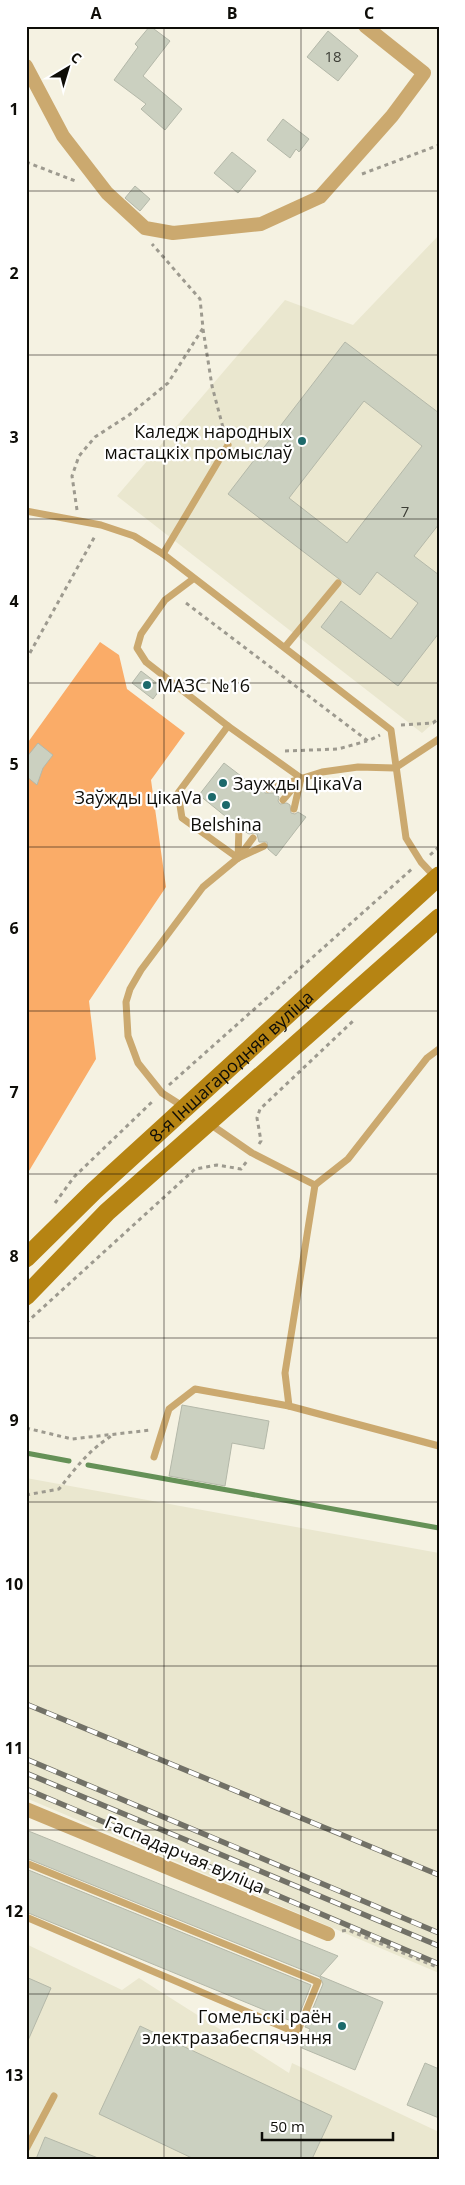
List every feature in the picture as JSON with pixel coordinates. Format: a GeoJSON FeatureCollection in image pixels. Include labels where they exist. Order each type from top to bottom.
{"type":"FeatureCollection","features":[{"type":"Feature","properties":{"kind":"main road","name":"8-я Іншагародняя вуліца"},"geometry":{"type":"LineString","coordinates":[[26,1258],[94,1191],[185,1107],[438,878]]}},
{"type":"Feature","properties":{"kind":"main road","name":"8-я Іншагародняя вуліца"},"geometry":{"type":"LineString","coordinates":[[26,1296],[107,1212],[439,918]]}},
{"type":"Feature","properties":{"kind":"main road"},"geometry":{"type":"LineString","coordinates":[[185,1107],[207,1123]]}},
{"type":"Feature","properties":{"kind":"street"},"geometry":{"type":"LineString","coordinates":[[26,66],[63,136],[107,193],[145,228],[173,233],[261,224],[320,197],[392,116],[424,73],[365,26]]}},
{"type":"Feature","properties":{"kind":"street","name":"Гаспадарчая вуліца"},"geometry":{"type":"LineString","coordinates":[[26,1809],[328,1934]]}},
{"type":"Feature","properties":{"kind":"lane"},"geometry":{"type":"LineString","coordinates":[[163,554],[228,445]]}},
{"type":"Feature","properties":{"kind":"lane"},"geometry":{"type":"LineString","coordinates":[[26,511],[102,525],[134,536],[163,554],[391,730],[406,838],[421,862],[438,878]]}},
{"type":"Feature","properties":{"kind":"lane"},"geometry":{"type":"LineString","coordinates":[[193,578],[165,600],[141,634],[137,648],[146,662],[228,726],[301,778]]}},
{"type":"Feature","properties":{"kind":"lane"},"geometry":{"type":"LineString","coordinates":[[285,647],[338,583]]}},
{"type":"Feature","properties":{"kind":"lane"},"geometry":{"type":"LineString","coordinates":[[228,726],[178,793],[182,818],[238,858]]}},
{"type":"Feature","properties":{"kind":"lane"},"geometry":{"type":"LineString","coordinates":[[268,789],[322,772],[358,767],[395,768],[439,739]]}},
{"type":"Feature","properties":{"kind":"lane"},"geometry":{"type":"LineString","coordinates":[[283,800],[301,778]]}},
{"type":"Feature","properties":{"kind":"lane"},"geometry":{"type":"LineString","coordinates":[[294,809],[301,778]]}},
{"type":"Feature","properties":{"kind":"lane"},"geometry":{"type":"LineString","coordinates":[[238,858],[239,827]]}},
{"type":"Feature","properties":{"kind":"lane"},"geometry":{"type":"LineString","coordinates":[[185,1107],[162,1093],[138,1063],[128,1036],[126,1009],[130,989],[141,970],[203,887],[238,858],[253,838]]}},
{"type":"Feature","properties":{"kind":"lane"},"geometry":{"type":"LineString","coordinates":[[238,858],[264,846]]}},
{"type":"Feature","properties":{"kind":"lane"},"geometry":{"type":"LineString","coordinates":[[289,1406],[285,1373],[315,1185],[348,1159],[427,1058],[439,1049]]}},
{"type":"Feature","properties":{"kind":"lane"},"geometry":{"type":"LineString","coordinates":[[207,1123],[252,1153],[315,1185]]}},
{"type":"Feature","properties":{"kind":"lane"},"geometry":{"type":"LineString","coordinates":[[154,1457],[169,1409],[196,1389],[289,1406],[439,1446]]}},
{"type":"Feature","properties":{"kind":"lane"},"geometry":{"type":"LineString","coordinates":[[26,1863],[318,1982],[297,2033],[26,1917]]}},
{"type":"Feature","properties":{"kind":"lane"},"geometry":{"type":"LineString","coordinates":[[26,2149],[54,2096]]}},
{"type":"Feature","properties":{"kind":"path"},"geometry":{"type":"LineString","coordinates":[[361,175],[439,145]]}},
{"type":"Feature","properties":{"kind":"path"},"geometry":{"type":"LineString","coordinates":[[26,162],[80,182]]}},
{"type":"Feature","properties":{"kind":"path"},"geometry":{"type":"LineString","coordinates":[[150,242],[200,299],[212,386],[228,445]]}},
{"type":"Feature","properties":{"kind":"path"},"geometry":{"type":"LineString","coordinates":[[80,520],[74,502],[72,476],[79,456],[95,436],[130,415],[168,383],[203,328]]}},
{"type":"Feature","properties":{"kind":"path"},"geometry":{"type":"LineString","coordinates":[[26,660],[102,525]]}},
{"type":"Feature","properties":{"kind":"path"},"geometry":{"type":"LineString","coordinates":[[186,603],[368,741]]}},
{"type":"Feature","properties":{"kind":"path"},"geometry":{"type":"LineString","coordinates":[[276,752],[338,750],[368,741],[404,724],[433,723],[439,718]]}},
{"type":"Feature","properties":{"kind":"path"},"geometry":{"type":"LineString","coordinates":[[51,1207],[74,1178],[162,1093],[178,1075],[439,847]]}},
{"type":"Feature","properties":{"kind":"path"},"geometry":{"type":"LineString","coordinates":[[26,1428],[72,1439],[163,1429]]}},
{"type":"Feature","properties":{"kind":"path"},"geometry":{"type":"LineString","coordinates":[[26,1495],[59,1489],[82,1458],[96,1445],[115,1434]]}},
{"type":"Feature","properties":{"kind":"path"},"geometry":{"type":"LineString","coordinates":[[328,1934],[348,1930],[439,1968]]}},
{"type":"Feature","properties":{"kind":"shaded area","name":"Каледж народных мастацкіх промыслаў"},"geometry":{"type":"Polygon","coordinates":[[[439,235],[439,718],[422,733],[117,496],[285,300],[353,325],[439,235]]]}},
{"type":"Feature","properties":{"kind":"shaded area"},"geometry":{"type":"Polygon","coordinates":[[[100,642],[119,655],[127,689],[185,733],[151,780],[166,887],[89,1001],[96,1059],[26,1176],[26,745],[100,642]]]}},
{"type":"Feature","properties":{"kind":"shaded area"},"geometry":{"type":"Polygon","coordinates":[[[26,1478],[439,1553],[439,1973],[26,1798],[26,1478]]]}},
{"type":"Feature","properties":{"kind":"shaded area"},"geometry":{"type":"Polygon","coordinates":[[[26,1944],[122,1990],[139,1978],[289,2073],[292,2063],[439,2132],[439,2159],[26,2159],[26,1944]]]}},
{"type":"Feature","properties":{"kind":"building"},"geometry":{"type":"Polygon","coordinates":[[[150,26],[170,41],[143,76],[182,109],[165,130],[141,109],[146,104],[114,80],[138,47],[135,44],[150,26]]]}},
{"type":"Feature","properties":{"kind":"building"},"geometry":{"type":"Polygon","coordinates":[[[328,31],[358,56],[338,81],[307,57],[328,31]]]}},
{"type":"Feature","properties":{"kind":"building"},"geometry":{"type":"Polygon","coordinates":[[[283,119],[309,139],[299,152],[296,149],[290,158],[267,140],[283,119]]]}},
{"type":"Feature","properties":{"kind":"building"},"geometry":{"type":"Polygon","coordinates":[[[232,152],[256,171],[238,193],[214,173],[232,152]]]}},
{"type":"Feature","properties":{"kind":"building"},"geometry":{"type":"Polygon","coordinates":[[[135,186],[150,199],[140,211],[125,198],[135,186]]]}},
{"type":"Feature","properties":{"kind":"building"},"geometry":{"type":"Polygon","coordinates":[[[345,342],[439,413],[439,524],[414,556],[439,575],[439,633],[398,686],[321,627],[341,601],[391,639],[418,603],[377,572],[360,595],[228,494],[345,342]],[[364,401],[289,498],[347,543],[422,446],[364,401]]]}},
{"type":"Feature","properties":{"kind":"building","name":"МАЗС №16"},"geometry":{"type":"Polygon","coordinates":[[[141,671],[162,687],[153,699],[132,683],[141,671]]]}},
{"type":"Feature","properties":{"kind":"building"},"geometry":{"type":"Polygon","coordinates":[[[38,743],[53,755],[43,768],[37,785],[26,776],[26,758],[38,743]]]}},
{"type":"Feature","properties":{"kind":"building"},"geometry":{"type":"Polygon","coordinates":[[[224,763],[254,786],[258,781],[264,785],[263,790],[265,793],[274,793],[279,797],[278,801],[280,804],[287,803],[290,805],[291,813],[295,814],[298,812],[306,817],[276,856],[268,849],[267,842],[259,842],[257,834],[249,834],[244,831],[242,823],[235,824],[199,795],[224,763]]]}},
{"type":"Feature","properties":{"kind":"building"},"geometry":{"type":"Polygon","coordinates":[[[182,1405],[269,1421],[264,1449],[232,1443],[225,1486],[169,1476],[182,1405]]]}},
{"type":"Feature","properties":{"kind":"building"},"geometry":{"type":"Polygon","coordinates":[[[26,1830],[338,1956],[320,1976],[383,2002],[355,2070],[302,2048],[310,2029],[305,2027],[323,1984],[320,1977],[26,1858],[26,1830]]]}},
{"type":"Feature","properties":{"kind":"building"},"geometry":{"type":"Polygon","coordinates":[[[26,1869],[311,1985],[296,2023],[26,1912],[26,1869]]]}},
{"type":"Feature","properties":{"kind":"building"},"geometry":{"type":"Polygon","coordinates":[[[26,1977],[51,1988],[26,2045],[26,1977]]]}},
{"type":"Feature","properties":{"kind":"building"},"geometry":{"type":"Polygon","coordinates":[[[140,2026],[332,2116],[312,2159],[194,2159],[99,2114],[140,2026]]]}},
{"type":"Feature","properties":{"kind":"building"},"geometry":{"type":"Polygon","coordinates":[[[425,2063],[439,2069],[439,2118],[407,2105],[425,2063]]]}},
{"type":"Feature","properties":{"kind":"building"},"geometry":{"type":"Polygon","coordinates":[[[45,2137],[98,2158],[98,2159],[36,2159],[45,2137]]]}},
{"type":"Feature","properties":{"kind":"waterway"},"geometry":{"type":"LineString","coordinates":[[26,1453],[69,1461]]}},
{"type":"Feature","properties":{"kind":"waterway"},"geometry":{"type":"LineString","coordinates":[[88,1465],[439,1528]]}},
{"type":"Feature","properties":{"kind":"railway"},"geometry":{"type":"LineString","coordinates":[[26,1704],[439,1875]]}},
{"type":"Feature","properties":{"kind":"railway"},"geometry":{"type":"LineString","coordinates":[[26,1759],[439,1933]]}},
{"type":"Feature","properties":{"kind":"railway"},"geometry":{"type":"LineString","coordinates":[[26,1773],[439,1946]]}},
{"type":"Feature","properties":{"kind":"railway"},"geometry":{"type":"LineString","coordinates":[[26,1789],[439,1964]]}},
{"type":"Feature","properties":{"kind":"place","name":"Каледж народных мастацкіх промыслаў"},"geometry":{"type":"Point","coordinates":[302,441]}},
{"type":"Feature","properties":{"kind":"place","name":"МАЗС №16"},"geometry":{"type":"Point","coordinates":[147,685]}},
{"type":"Feature","properties":{"kind":"place","name":"Заужды ЦікаVа"},"geometry":{"type":"Point","coordinates":[223,783]}},
{"type":"Feature","properties":{"kind":"place","name":"Заўжды цікаVа"},"geometry":{"type":"Point","coordinates":[212,797]}},
{"type":"Feature","properties":{"kind":"place","name":"Belshina"},"geometry":{"type":"Point","coordinates":[226,805]}},
{"type":"Feature","properties":{"kind":"place","name":"Гомельскі раён электразабеспячэння"},"geometry":{"type":"Point","coordinates":[342,2026]}}]}
